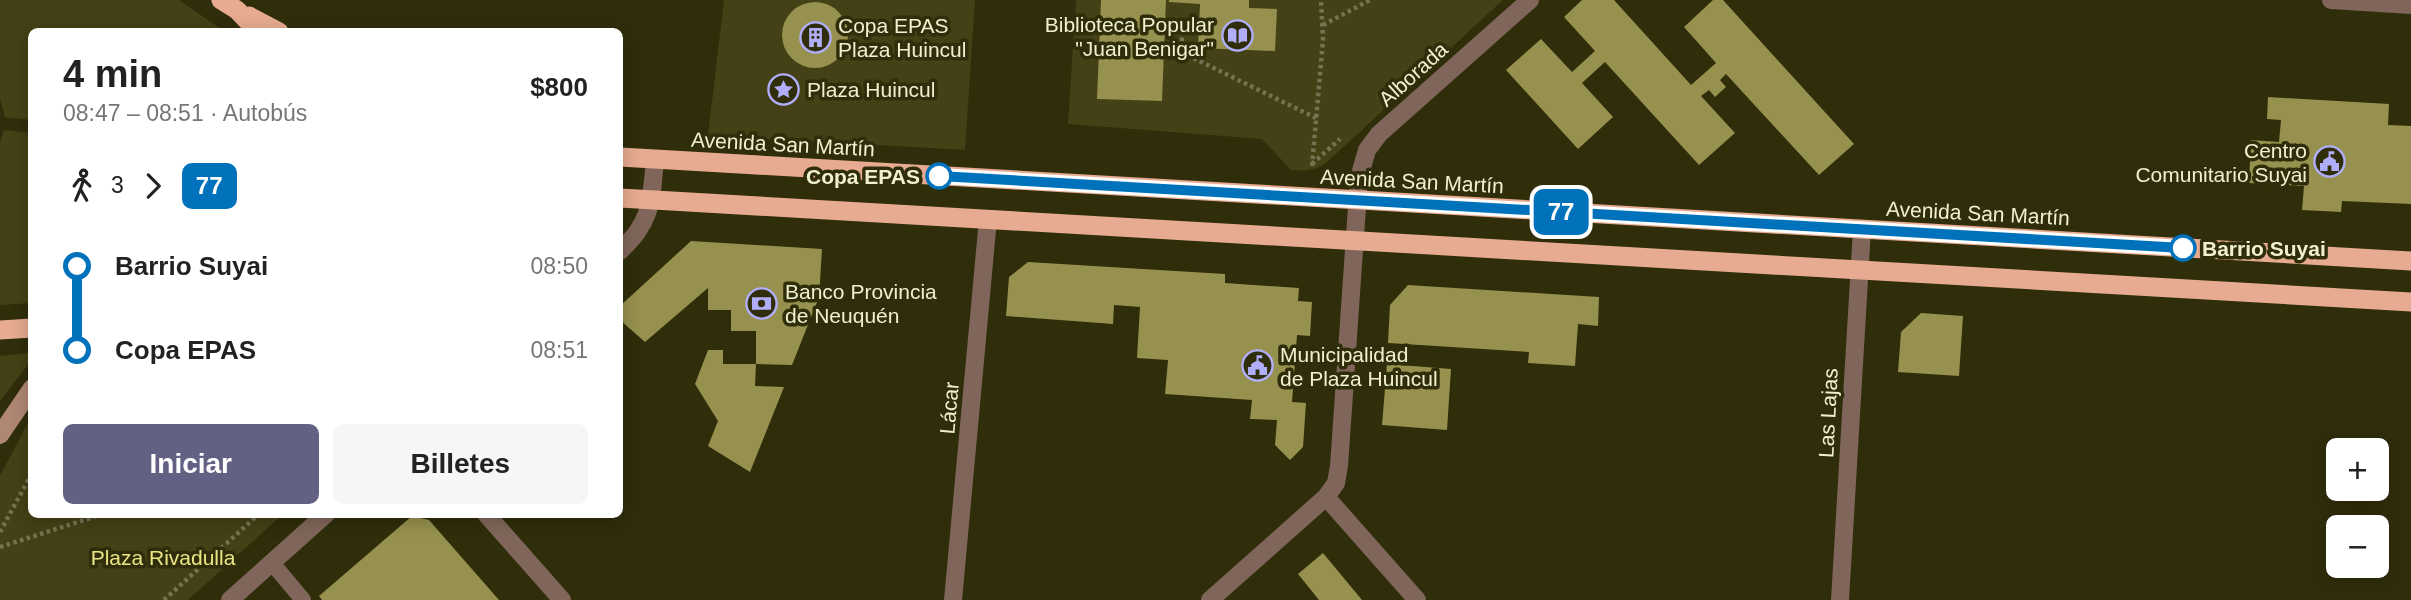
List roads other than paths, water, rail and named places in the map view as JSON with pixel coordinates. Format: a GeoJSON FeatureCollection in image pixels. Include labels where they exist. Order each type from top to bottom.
{"type":"FeatureCollection","features":[{"type":"Feature","properties":{"kind":"highway"},"geometry":{"type":"LineString","coordinates":[[229,5],[254,28]]}},
{"type":"Feature","properties":{"kind":"highway"},"geometry":{"type":"LineString","coordinates":[[229,5],[272,28]]}},
{"type":"Feature","properties":{"kind":"highway","name":"Avenida San Martín"},"geometry":{"type":"LineString","coordinates":[[623,157],[2411,261]]}},
{"type":"Feature","properties":{"kind":"highway"},"geometry":{"type":"LineString","coordinates":[[623,198],[2411,302]]}},
{"type":"Feature","properties":{"kind":"highway"},"geometry":{"type":"LineString","coordinates":[[0,330],[28,328]]}},
{"type":"Feature","properties":{"kind":"main road"},"geometry":{"type":"LineString","coordinates":[[0,435],[28,394]]}},
{"type":"Feature","properties":{"kind":"street","name":"Alborada"},"geometry":{"type":"LineString","coordinates":[[1326,497],[1336,483],[1339,466],[1357,200],[1360,168],[1367,150],[1379,134],[1530,0]]}},
{"type":"Feature","properties":{"kind":"street"},"geometry":{"type":"LineString","coordinates":[[2331,0],[2411,5]]}},
{"type":"Feature","properties":{"kind":"street"},"geometry":{"type":"LineString","coordinates":[[623,248],[643,225],[652,200],[655,160]]}},
{"type":"Feature","properties":{"kind":"street","name":"Lácar"},"geometry":{"type":"LineString","coordinates":[[953,600],[988,219]]}},
{"type":"Feature","properties":{"kind":"street","name":"Las Lajas"},"geometry":{"type":"LineString","coordinates":[[1840,600],[1862,229]]}},
{"type":"Feature","properties":{"kind":"street"},"geometry":{"type":"LineString","coordinates":[[1210,600],[1326,497],[1418,600]]}},
{"type":"Feature","properties":{"kind":"street"},"geometry":{"type":"LineString","coordinates":[[230,600],[322,518]]}},
{"type":"Feature","properties":{"kind":"street"},"geometry":{"type":"LineString","coordinates":[[490,518],[562,600]]}},
{"type":"Feature","properties":{"kind":"lane"},"geometry":{"type":"LineString","coordinates":[[272,563],[303,600]]}},
{"type":"Feature","properties":{"kind":"place","name":"Biblioteca Popular \"Juan Benigar\""},"geometry":{"type":"Point","coordinates":[1237,36]}},
{"type":"Feature","properties":{"kind":"place","name":"Copa EPAS Plaza Huincul"},"geometry":{"type":"Point","coordinates":[815,37]}},
{"type":"Feature","properties":{"kind":"place","name":"Plaza Huincul"},"geometry":{"type":"Point","coordinates":[784,89]}},
{"type":"Feature","properties":{"kind":"place","name":"Centro Comunitario Suyai"},"geometry":{"type":"Point","coordinates":[2330,162]}},
{"type":"Feature","properties":{"kind":"place","name":"Copa EPAS"},"geometry":{"type":"Point","coordinates":[939,176]}},
{"type":"Feature","properties":{"kind":"place","name":"Barrio Suyai"},"geometry":{"type":"Point","coordinates":[2183,248]}},
{"type":"Feature","properties":{"kind":"place","name":"Banco Provincia de Neuquén"},"geometry":{"type":"Point","coordinates":[762,303]}},
{"type":"Feature","properties":{"kind":"place","name":"Municipalidad de Plaza Huincul"},"geometry":{"type":"Point","coordinates":[1257,366]}},
{"type":"Feature","properties":{"kind":"park label","name":"Plaza Rivadulla"},"geometry":{"type":"Point","coordinates":[163,557]}}]}
